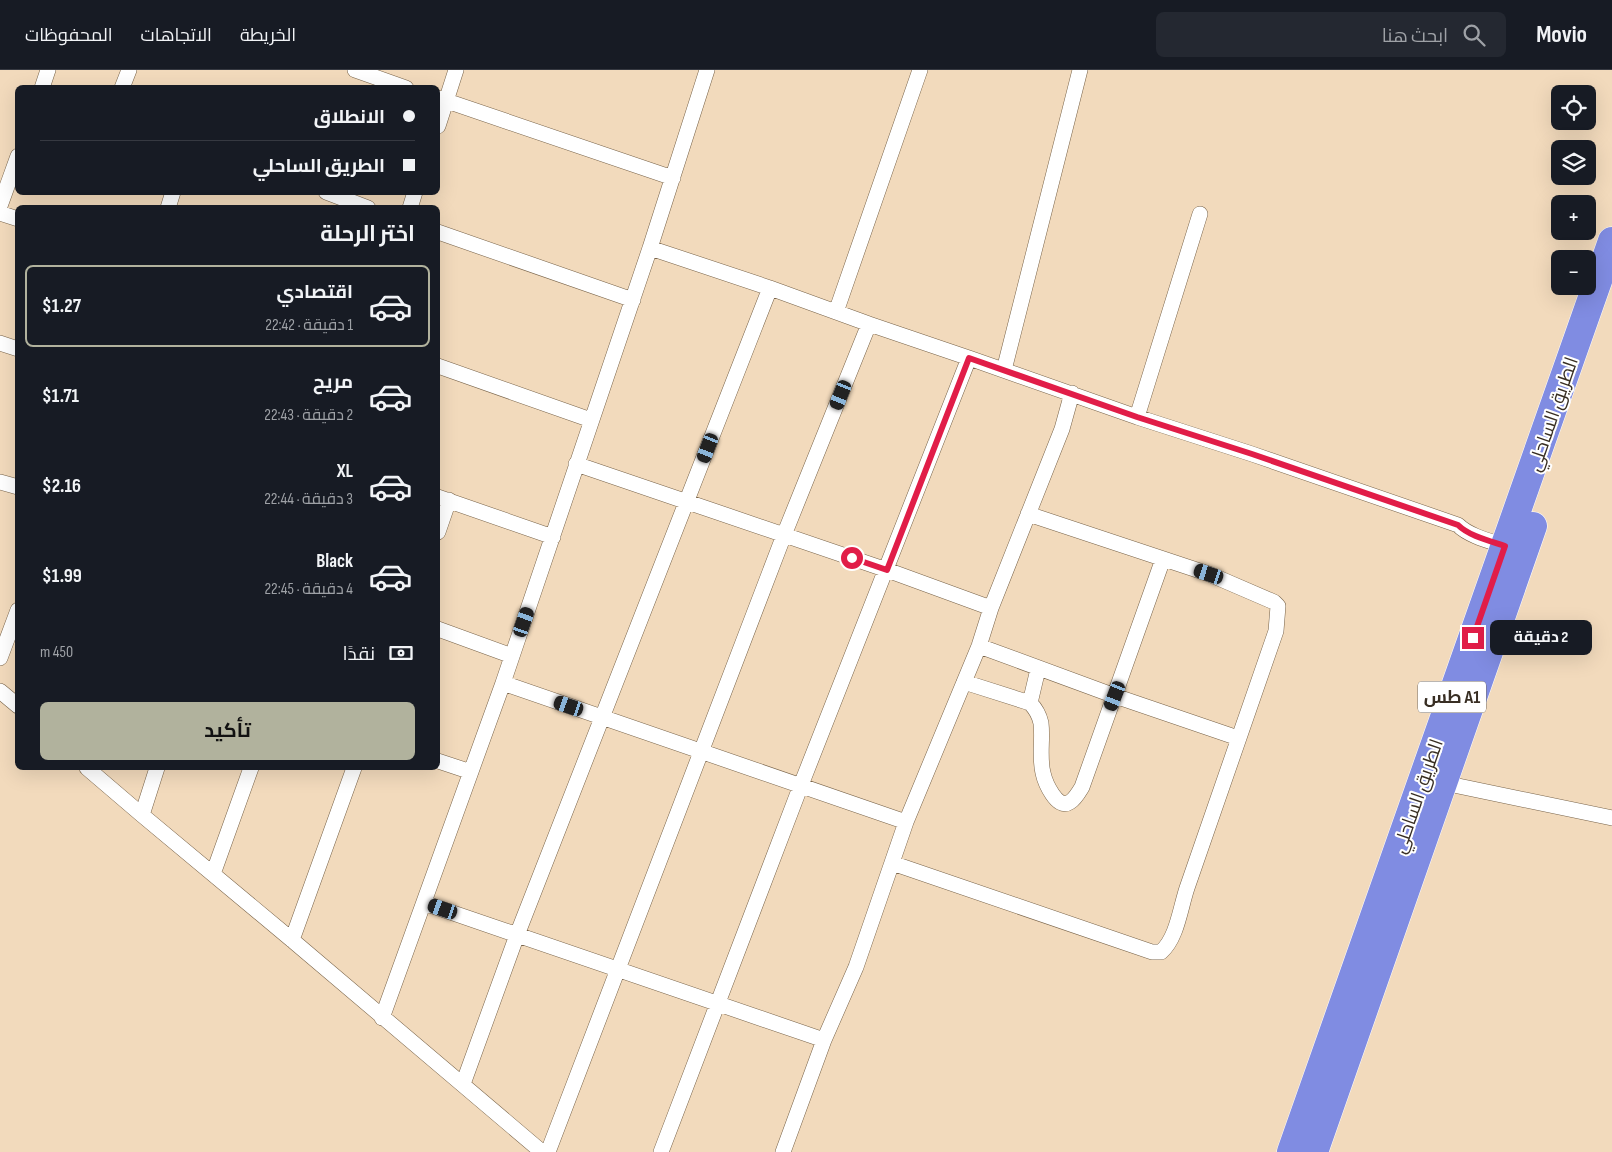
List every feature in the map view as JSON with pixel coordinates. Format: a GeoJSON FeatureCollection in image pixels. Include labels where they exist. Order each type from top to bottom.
{"type":"FeatureCollection","features":[{"type":"Feature","properties":{"kind":"highway","name":"الطريق الساحلي"},"geometry":{"type":"LineString","coordinates":[[1314,1152],[1444,783],[1574,379],[1612,241]]}},
{"type":"Feature","properties":{"kind":"highway","name":"الطريق الساحلي"},"geometry":{"type":"LineString","coordinates":[[1291,1152],[1505,546],[1574,379],[1612,299]]}},
{"type":"Feature","properties":{"kind":"street"},"geometry":{"type":"LineString","coordinates":[[43,85],[48,70]]}},
{"type":"Feature","properties":{"kind":"street"},"geometry":{"type":"LineString","coordinates":[[123,85],[129,70]]}},
{"type":"Feature","properties":{"kind":"street"},"geometry":{"type":"LineString","coordinates":[[354,70],[397,85]]}},
{"type":"Feature","properties":{"kind":"street"},"geometry":{"type":"LineString","coordinates":[[440,113],[442,100],[456,70]]}},
{"type":"Feature","properties":{"kind":"street"},"geometry":{"type":"LineString","coordinates":[[382,1018],[503,683],[633,300],[707,70]]}},
{"type":"Feature","properties":{"kind":"street"},"geometry":{"type":"LineString","coordinates":[[836,312],[920,70]]}},
{"type":"Feature","properties":{"kind":"street"},"geometry":{"type":"LineString","coordinates":[[1004,370],[1080,70]]}},
{"type":"Feature","properties":{"kind":"street"},"geometry":{"type":"LineString","coordinates":[[442,100],[673,178]]}},
{"type":"Feature","properties":{"kind":"street"},"geometry":{"type":"LineString","coordinates":[[0,206],[15,164]]}},
{"type":"Feature","properties":{"kind":"street"},"geometry":{"type":"LineString","coordinates":[[334,195],[360,205]]}},
{"type":"Feature","properties":{"kind":"street"},"geometry":{"type":"LineString","coordinates":[[0,213],[15,218]]}},
{"type":"Feature","properties":{"kind":"street"},"geometry":{"type":"LineString","coordinates":[[1137,417],[1200,214]]}},
{"type":"Feature","properties":{"kind":"street"},"geometry":{"type":"LineString","coordinates":[[440,233],[633,300]]}},
{"type":"Feature","properties":{"kind":"street"},"geometry":{"type":"LineString","coordinates":[[650,248],[770,288],[1137,417],[1252,454],[1458,525],[1461,529],[1505,546]]}},
{"type":"Feature","properties":{"kind":"street"},"geometry":{"type":"LineString","coordinates":[[463,1084],[517,935],[688,502],[770,288]]}},
{"type":"Feature","properties":{"kind":"street"},"geometry":{"type":"LineString","coordinates":[[548,1152],[784,535],[869,324]]}},
{"type":"Feature","properties":{"kind":"street"},"geometry":{"type":"LineString","coordinates":[[0,343],[15,349]]}},
{"type":"Feature","properties":{"kind":"street"},"geometry":{"type":"LineString","coordinates":[[661,1152],[801,785],[969,358]]}},
{"type":"Feature","properties":{"kind":"street"},"geometry":{"type":"LineString","coordinates":[[440,367],[591,420]]}},
{"type":"Feature","properties":{"kind":"street"},"geometry":{"type":"LineString","coordinates":[[783,1152],[824,1040],[856,967],[906,822],[979,646],[991,608],[1062,429],[1072,393]]}},
{"type":"Feature","properties":{"kind":"street"},"geometry":{"type":"LineString","coordinates":[[576,464],[887,570],[991,608]]}},
{"type":"Feature","properties":{"kind":"street"},"geometry":{"type":"LineString","coordinates":[[1,484],[15,486]]}},
{"type":"Feature","properties":{"kind":"street"},"geometry":{"type":"LineString","coordinates":[[440,518],[443,498],[553,537]]}},
{"type":"Feature","properties":{"kind":"street"},"geometry":{"type":"LineString","coordinates":[[892,863],[1152,952],[1160,952],[1168,945],[1174,930],[1276,631],[1278,606],[1274,602],[1209,574],[1028,514]]}},
{"type":"Feature","properties":{"kind":"street"},"geometry":{"type":"LineString","coordinates":[[964,682],[1030,703],[1038,711],[1041,724],[1043,773],[1052,795],[1060,803],[1071,802],[1082,787],[1163,559]]}},
{"type":"Feature","properties":{"kind":"street"},"geometry":{"type":"LineString","coordinates":[[0,658],[15,620]]}},
{"type":"Feature","properties":{"kind":"street"},"geometry":{"type":"LineString","coordinates":[[440,630],[512,656]]}},
{"type":"Feature","properties":{"kind":"street"},"geometry":{"type":"LineString","coordinates":[[979,646],[1038,669],[1238,738]]}},
{"type":"Feature","properties":{"kind":"street"},"geometry":{"type":"LineString","coordinates":[[1030,703],[1038,669]]}},
{"type":"Feature","properties":{"kind":"street"},"geometry":{"type":"LineString","coordinates":[[503,683],[906,822]]}},
{"type":"Feature","properties":{"kind":"street"},"geometry":{"type":"LineString","coordinates":[[0,691],[15,704]]}},
{"type":"Feature","properties":{"kind":"street"},"geometry":{"type":"LineString","coordinates":[[440,762],[471,772]]}},
{"type":"Feature","properties":{"kind":"street"},"geometry":{"type":"LineString","coordinates":[[90,770],[542,1152]]}},
{"type":"Feature","properties":{"kind":"street"},"geometry":{"type":"LineString","coordinates":[[142,815],[157,770]]}},
{"type":"Feature","properties":{"kind":"street"},"geometry":{"type":"LineString","coordinates":[[213,874],[250,770]]}},
{"type":"Feature","properties":{"kind":"street"},"geometry":{"type":"LineString","coordinates":[[292,940],[353,770]]}},
{"type":"Feature","properties":{"kind":"street"},"geometry":{"type":"LineString","coordinates":[[1444,783],[1612,818]]}},
{"type":"Feature","properties":{"kind":"street"},"geometry":{"type":"LineString","coordinates":[[424,903],[824,1040]]}},
{"type":"Feature","properties":{"kind":"route"},"geometry":{"type":"LineString","coordinates":[[852,558],[887,570],[969,358],[1137,417],[1252,454],[1458,525],[1461,529],[1505,546],[1473,638]]}}]}
